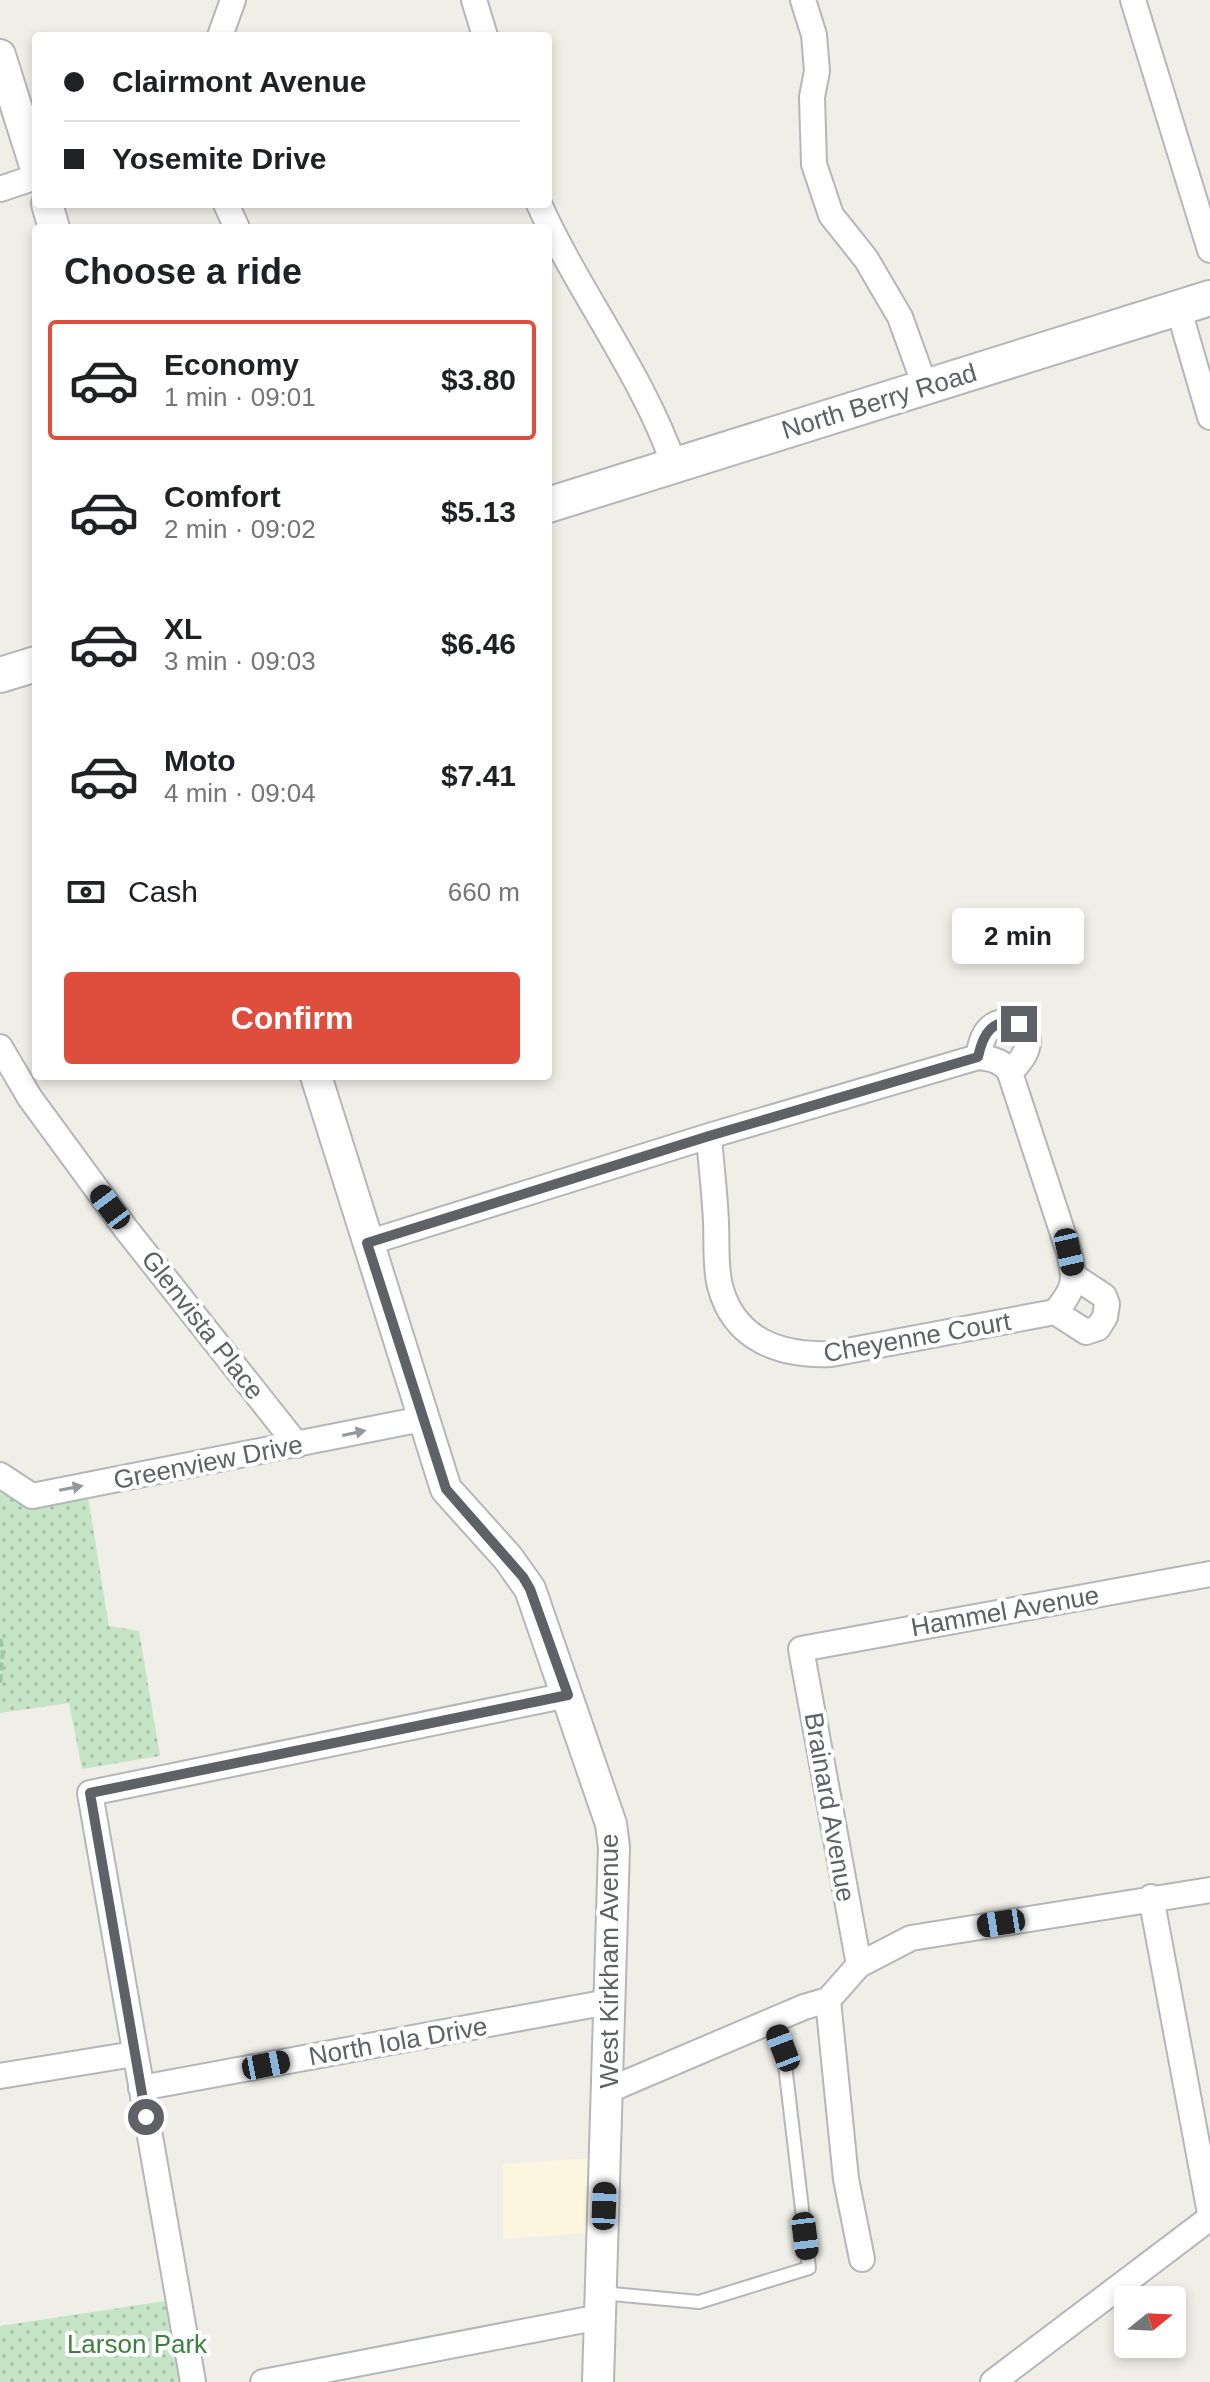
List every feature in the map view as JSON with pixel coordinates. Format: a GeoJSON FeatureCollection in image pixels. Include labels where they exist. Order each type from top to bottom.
{"type":"FeatureCollection","features":[{"type":"Feature","properties":{"kind":"main road","name":"North Berry Road"},"geometry":{"type":"LineString","coordinates":[[552,504],[1210,298]]}},
{"type":"Feature","properties":{"kind":"main road"},"geometry":{"type":"LineString","coordinates":[[0,675],[32,665]]}},
{"type":"Feature","properties":{"kind":"street"},"geometry":{"type":"LineString","coordinates":[[221,32],[233,0]]}},
{"type":"Feature","properties":{"kind":"street"},"geometry":{"type":"LineString","coordinates":[[474,0],[484,32]]}},
{"type":"Feature","properties":{"kind":"street"},"geometry":{"type":"LineString","coordinates":[[803,0],[814,35],[817,71],[812,97],[814,164],[831,215],[866,259],[900,317],[925,386]]}},
{"type":"Feature","properties":{"kind":"street"},"geometry":{"type":"LineString","coordinates":[[1133,0],[1210,250]]}},
{"type":"Feature","properties":{"kind":"street"},"geometry":{"type":"LineString","coordinates":[[0,55],[32,156]]}},
{"type":"Feature","properties":{"kind":"street"},"geometry":{"type":"LineString","coordinates":[[0,189],[32,178]]}},
{"type":"Feature","properties":{"kind":"street"},"geometry":{"type":"LineString","coordinates":[[552,232],[661,426],[674,465]]}},
{"type":"Feature","properties":{"kind":"street"},"geometry":{"type":"LineString","coordinates":[[1178,307],[1210,417]]}},
{"type":"Feature","properties":{"kind":"street","name":"Glenvista Place"},"geometry":{"type":"LineString","coordinates":[[0,1047],[30,1098],[126,1229],[297,1445]]}},
{"type":"Feature","properties":{"kind":"street"},"geometry":{"type":"LineString","coordinates":[[367,1243],[709,1136],[993,1063],[1069,1252],[1075,1277],[1068,1297],[1055,1312],[1086,1332],[1098,1328],[1105,1317],[1107,1304],[1104,1296],[1075,1277]]}},
{"type":"Feature","properties":{"kind":"street","name":"West Kirkham Avenue"},"geometry":{"type":"LineString","coordinates":[[317,1080],[446,1489],[508,1558],[530,1589],[611,1824],[614,1847],[608,2002],[609,2090],[598,2382]]}},
{"type":"Feature","properties":{"kind":"street","name":"Cheyenne Court"},"geometry":{"type":"LineString","coordinates":[[709,1136],[719,1284],[729,1309],[745,1330],[771,1346],[802,1355],[831,1354],[1055,1312]]}},
{"type":"Feature","properties":{"kind":"street","name":"Greenview Drive"},"geometry":{"type":"LineString","coordinates":[[0,1475],[32,1496],[422,1419]]}},
{"type":"Feature","properties":{"kind":"street","name":"Hammel Avenue"},"geometry":{"type":"LineString","coordinates":[[801,1649],[1210,1574]]}},
{"type":"Feature","properties":{"kind":"street","name":"Brainard Avenue"},"geometry":{"type":"LineString","coordinates":[[801,1649],[859,1965]]}},
{"type":"Feature","properties":{"kind":"street"},"geometry":{"type":"LineString","coordinates":[[193,2382],[90,1793],[568,1695]]}},
{"type":"Feature","properties":{"kind":"street"},"geometry":{"type":"LineString","coordinates":[[609,2090],[772,2020],[828,2000],[859,1965],[911,1938],[1151,1897],[1210,1890]]}},
{"type":"Feature","properties":{"kind":"street"},"geometry":{"type":"LineString","coordinates":[[993,2382],[1210,2216],[1151,1897]]}},
{"type":"Feature","properties":{"kind":"street"},"geometry":{"type":"LineString","coordinates":[[828,2000],[846,2179],[862,2259]]}},
{"type":"Feature","properties":{"kind":"street","name":"North Iola Drive"},"geometry":{"type":"LineString","coordinates":[[141,2088],[608,2002]]}},
{"type":"Feature","properties":{"kind":"street"},"geometry":{"type":"LineString","coordinates":[[0,2076],[134,2054]]}},
{"type":"Feature","properties":{"kind":"street"},"geometry":{"type":"LineString","coordinates":[[263,2382],[600,2305]]}},
{"type":"Feature","properties":{"kind":"lane"},"geometry":{"type":"LineString","coordinates":[[600,2305],[699,2302],[809,2268],[783,2048],[772,2020]]}},
{"type":"Feature","properties":{"kind":"path"},"geometry":{"type":"LineString","coordinates":[[0,1639],[3,1648],[0,1686]]}},
{"type":"Feature","properties":{"kind":"shaded area"},"geometry":{"type":"Polygon","coordinates":[[[594,2158],[590,2233],[503,2239],[503,2164],[594,2158]]]}},
{"type":"Feature","properties":{"kind":"green space"},"geometry":{"type":"Polygon","coordinates":[[[0,1493],[28,1503],[88,1497],[109,1626],[139,1631],[160,1756],[82,1769],[69,1703],[0,1713],[0,1493]]]}},
{"type":"Feature","properties":{"kind":"green space","name":"Larson Park"},"geometry":{"type":"Polygon","coordinates":[[[172,2300],[186,2382],[0,2382],[0,2326],[172,2300]]]}},
{"type":"Feature","properties":{"kind":"route"},"geometry":{"type":"LineString","coordinates":[[146,2117],[90,1793],[568,1695],[523,1577],[446,1489],[367,1243],[709,1136],[978,1057],[982,1041],[990,1028],[1007,1021],[1019,1024]]}}]}
